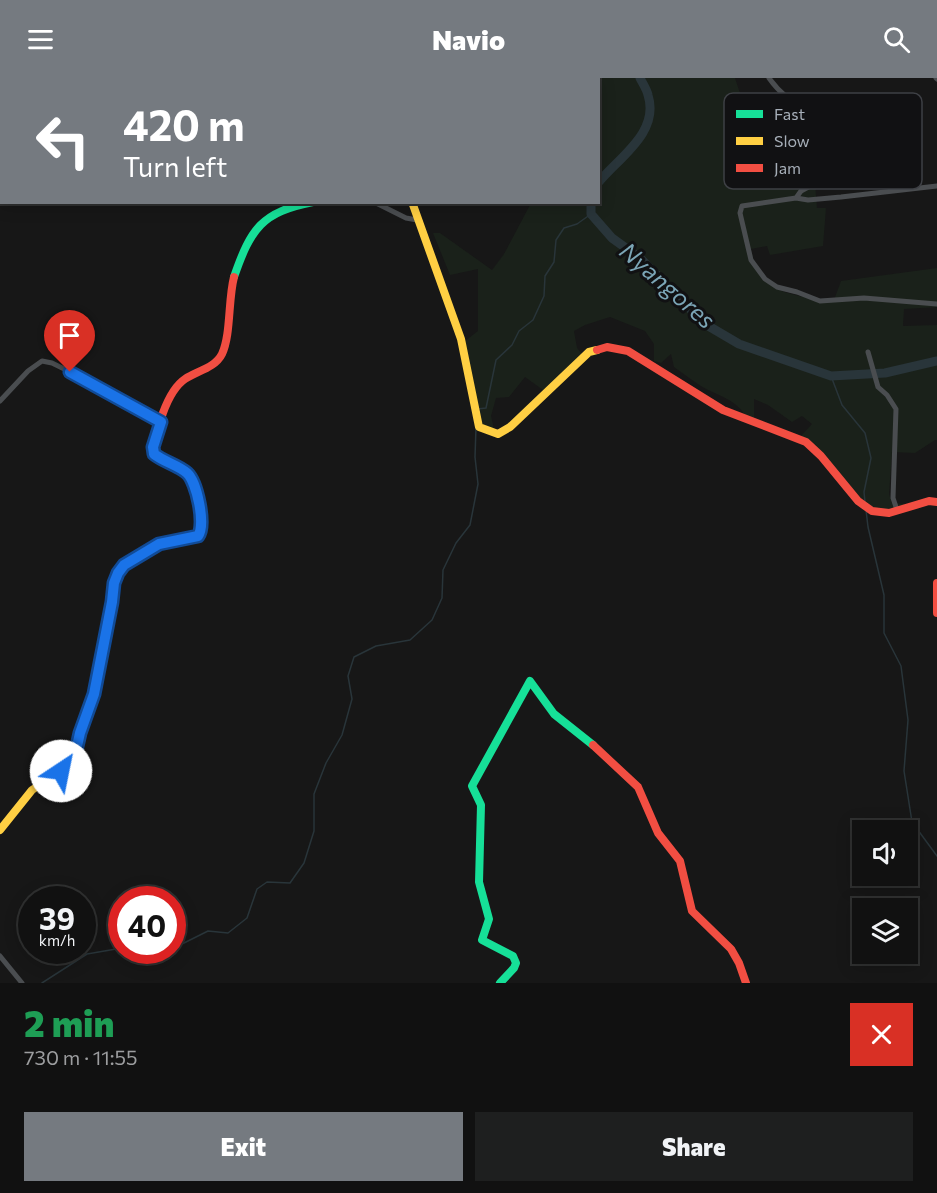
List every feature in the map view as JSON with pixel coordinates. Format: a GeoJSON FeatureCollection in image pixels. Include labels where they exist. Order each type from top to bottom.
{"type":"FeatureCollection","features":[{"type":"Feature","properties":{"kind":"street"},"geometry":{"type":"LineString","coordinates":[[769,78],[782,93]]}},
{"type":"Feature","properties":{"kind":"street"},"geometry":{"type":"LineString","coordinates":[[922,188],[937,186]]}},
{"type":"Feature","properties":{"kind":"street"},"geometry":{"type":"LineString","coordinates":[[795,198],[805,189]]}},
{"type":"Feature","properties":{"kind":"street"},"geometry":{"type":"LineString","coordinates":[[911,189],[808,200],[795,198],[741,208],[744,232],[751,260],[765,279],[777,287],[797,292],[820,302],[864,298],[937,304]]}},
{"type":"Feature","properties":{"kind":"street"},"geometry":{"type":"LineString","coordinates":[[0,830],[32,790],[68,767],[75,755],[94,694],[114,583],[118,573],[124,565],[159,544],[194,538],[202,530],[197,497],[191,477],[180,468],[154,454],[153,447],[171,394],[178,384],[213,364],[222,353],[234,275],[256,231],[263,221],[281,209],[304,204]]}},
{"type":"Feature","properties":{"kind":"street"},"geometry":{"type":"LineString","coordinates":[[378,204],[406,218],[417,220]]}},
{"type":"Feature","properties":{"kind":"street"},"geometry":{"type":"LineString","coordinates":[[413,204],[461,339],[479,427],[498,434],[503,432],[589,352],[599,348],[616,347],[639,357],[723,410],[806,442],[821,456],[863,506],[882,513],[929,501],[937,502]]}},
{"type":"Feature","properties":{"kind":"street"},"geometry":{"type":"LineString","coordinates":[[868,352],[878,387],[887,395],[896,409],[893,498],[897,510]]}},
{"type":"Feature","properties":{"kind":"street"},"geometry":{"type":"LineString","coordinates":[[0,401],[28,371],[38,363],[47,362],[91,382],[161,422]]}},
{"type":"Feature","properties":{"kind":"street"},"geometry":{"type":"LineString","coordinates":[[937,584],[937,613]]}},
{"type":"Feature","properties":{"kind":"street"},"geometry":{"type":"LineString","coordinates":[[500,983],[516,963],[513,956],[482,940],[489,918],[479,882],[481,805],[472,786],[530,681],[554,714],[585,738],[638,788],[658,833],[680,861],[692,910],[730,949],[739,963],[746,983]]}},
{"type":"Feature","properties":{"kind":"street"},"geometry":{"type":"LineString","coordinates":[[0,956],[22,983]]}},
{"type":"Feature","properties":{"kind":"shaded area"},"geometry":{"type":"Polygon","coordinates":[[[600,78],[735,78],[740,93],[724,93],[724,189],[815,189],[817,208],[826,208],[823,246],[770,255],[767,246],[751,249],[761,277],[769,284],[789,294],[834,300],[841,281],[937,268],[937,307],[904,309],[903,326],[937,325],[937,440],[915,453],[892,452],[889,494],[892,503],[908,504],[883,512],[863,503],[799,438],[812,424],[802,416],[792,422],[768,405],[754,399],[754,421],[746,418],[738,406],[701,386],[674,367],[671,354],[661,363],[654,361],[654,344],[645,331],[610,317],[574,331],[577,348],[583,355],[543,390],[525,377],[509,397],[496,398],[491,416],[494,429],[482,425],[465,341],[478,331],[478,269],[450,275],[433,233],[440,233],[492,270],[504,254],[530,204],[600,204],[600,78]]]}},
{"type":"Feature","properties":{"kind":"waterway","name":"Nyangores"},"geometry":{"type":"LineString","coordinates":[[600,181],[635,144],[648,121],[650,109],[648,95],[640,78]]}},
{"type":"Feature","properties":{"kind":"waterway","name":"Nyangores"},"geometry":{"type":"LineString","coordinates":[[591,204],[591,214],[612,238],[641,259],[705,324],[739,344],[831,376],[885,373],[937,361]]}},
{"type":"Feature","properties":{"kind":"waterway"},"geometry":{"type":"LineString","coordinates":[[477,409],[486,408],[496,360],[512,345],[519,331],[533,320],[544,296],[545,276],[554,262],[556,240],[564,228],[577,224],[591,214]]}},
{"type":"Feature","properties":{"kind":"waterway"},"geometry":{"type":"LineString","coordinates":[[831,376],[842,405],[865,433],[871,458],[864,492],[865,502]]}},
{"type":"Feature","properties":{"kind":"waterway"},"geometry":{"type":"LineString","coordinates":[[186,942],[208,931],[228,933],[247,918],[257,889],[267,882],[290,883],[304,863],[314,831],[314,794],[326,763],[342,735],[352,699],[348,676],[354,657],[376,646],[410,640],[432,620],[442,598],[443,570],[456,543],[470,525],[478,484],[475,457],[476,427]]}},
{"type":"Feature","properties":{"kind":"waterway"},"geometry":{"type":"LineString","coordinates":[[866,510],[884,595],[884,633],[901,666],[908,720],[904,771],[912,822],[937,856]]}},
{"type":"Feature","properties":{"kind":"waterway"},"geometry":{"type":"LineString","coordinates":[[42,983],[87,954],[108,950]]}},
{"type":"Feature","properties":{"kind":"traffic: fast"},"geometry":{"type":"LineString","coordinates":[[234,277],[246,246],[261,225],[282,211],[304,204]]}},
{"type":"Feature","properties":{"kind":"traffic: fast"},"geometry":{"type":"LineString","coordinates":[[500,983],[516,963],[513,956],[482,940],[489,919],[479,882],[481,805],[472,786],[530,681],[554,714],[593,745]]}},
{"type":"Feature","properties":{"kind":"traffic: slow"},"geometry":{"type":"LineString","coordinates":[[413,204],[461,339],[479,427],[498,434],[510,427],[589,352],[597,350]]}},
{"type":"Feature","properties":{"kind":"traffic: slow"},"geometry":{"type":"LineString","coordinates":[[0,830],[32,790],[67,767],[75,755],[94,694],[107,630]]}},
{"type":"Feature","properties":{"kind":"traffic: jam"},"geometry":{"type":"LineString","coordinates":[[107,630],[114,583],[121,568],[159,544],[194,538],[200,533],[200,509],[193,483],[184,471],[155,454],[155,445],[159,424],[173,393],[185,379],[215,363],[222,354],[227,337],[234,277]]}},
{"type":"Feature","properties":{"kind":"traffic: jam"},"geometry":{"type":"LineString","coordinates":[[597,350],[607,347],[628,351],[723,410],[806,442],[821,456],[858,501],[872,511],[889,513],[929,501],[937,502]]}},
{"type":"Feature","properties":{"kind":"traffic: jam"},"geometry":{"type":"LineString","coordinates":[[937,583],[937,613]]}},
{"type":"Feature","properties":{"kind":"traffic: jam"},"geometry":{"type":"LineString","coordinates":[[593,745],[638,787],[658,833],[680,861],[692,911],[731,949],[746,983]]}},
{"type":"Feature","properties":{"kind":"route"},"geometry":{"type":"LineString","coordinates":[[61,771],[68,767],[75,755],[94,694],[114,583],[118,573],[124,565],[159,544],[194,538],[202,530],[197,497],[191,477],[180,468],[154,454],[153,447],[161,422],[70,372]]}}]}
